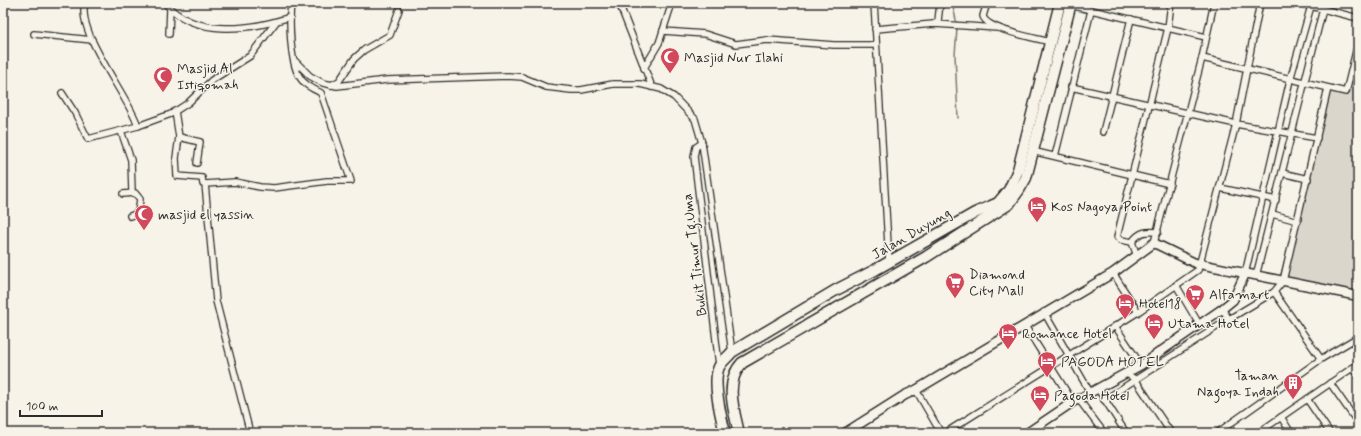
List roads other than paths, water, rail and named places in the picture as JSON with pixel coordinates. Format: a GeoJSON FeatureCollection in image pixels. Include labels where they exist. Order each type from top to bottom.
{"type":"FeatureCollection","features":[{"type":"Feature","properties":{"kind":"highway","name":"Jalan Duyung"},"geometry":{"type":"LineString","coordinates":[[739,433],[732,396],[732,380],[737,369],[751,357],[924,259],[1009,204],[1026,178],[1043,92],[1050,42],[1067,4]]}},
{"type":"Feature","properties":{"kind":"highway","name":"Jalan Duyung"},"geometry":{"type":"LineString","coordinates":[[719,368],[732,352],[836,290],[1001,200],[1018,170],[1043,92],[1067,4]]}},
{"type":"Feature","properties":{"kind":"highway"},"geometry":{"type":"LineString","coordinates":[[917,247],[915,252],[916,256],[924,259]]}},
{"type":"Feature","properties":{"kind":"highway"},"geometry":{"type":"LineString","coordinates":[[892,260],[904,262],[905,269]]}},
{"type":"Feature","properties":{"kind":"highway"},"geometry":{"type":"LineString","coordinates":[[719,368],[718,396],[725,433]]}},
{"type":"Feature","properties":{"kind":"street"},"geometry":{"type":"LineString","coordinates":[[85,3],[85,14],[92,40],[103,62],[128,102],[138,126]]}},
{"type":"Feature","properties":{"kind":"street"},"geometry":{"type":"LineString","coordinates":[[165,3],[170,9],[205,27],[244,28],[276,22],[290,17]]}},
{"type":"Feature","properties":{"kind":"street"},"geometry":{"type":"LineString","coordinates":[[619,3],[652,87]]}},
{"type":"Feature","properties":{"kind":"street"},"geometry":{"type":"LineString","coordinates":[[644,68],[656,51],[672,3]]}},
{"type":"Feature","properties":{"kind":"street"},"geometry":{"type":"LineString","coordinates":[[874,3],[892,260]]}},
{"type":"Feature","properties":{"kind":"street"},"geometry":{"type":"LineString","coordinates":[[934,24],[938,21],[940,3]]}},
{"type":"Feature","properties":{"kind":"street"},"geometry":{"type":"LineString","coordinates":[[987,3],[988,5],[984,10],[984,20],[998,28]]}},
{"type":"Feature","properties":{"kind":"street"},"geometry":{"type":"LineString","coordinates":[[1132,242],[1121,240],[1117,237],[1168,28],[1171,3]]}},
{"type":"Feature","properties":{"kind":"street"},"geometry":{"type":"LineString","coordinates":[[845,433],[858,430],[905,395],[1025,326],[1044,312],[1113,273],[1154,243],[1202,58],[1214,3]]}},
{"type":"Feature","properties":{"kind":"street"},"geometry":{"type":"LineString","coordinates":[[945,433],[1051,368],[1197,272],[1201,264],[1236,124],[1260,3]]}},
{"type":"Feature","properties":{"kind":"street"},"geometry":{"type":"LineString","coordinates":[[1299,3],[1358,18]]}},
{"type":"Feature","properties":{"kind":"street"},"geometry":{"type":"LineString","coordinates":[[205,184],[236,182],[274,188],[327,181],[351,181],[321,93],[305,84],[299,76],[294,60],[290,17],[293,4]]}},
{"type":"Feature","properties":{"kind":"street"},"geometry":{"type":"LineString","coordinates":[[1067,4],[1091,11],[1206,37]]}},
{"type":"Feature","properties":{"kind":"street"},"geometry":{"type":"LineString","coordinates":[[1027,433],[1074,401],[1141,365],[1233,300],[1245,274],[1262,197],[1280,132],[1290,80],[1311,6]]}},
{"type":"Feature","properties":{"kind":"street"},"geometry":{"type":"LineString","coordinates":[[169,34],[170,9]]}},
{"type":"Feature","properties":{"kind":"street"},"geometry":{"type":"LineString","coordinates":[[1256,276],[1293,134],[1304,83],[1323,9]]}},
{"type":"Feature","properties":{"kind":"street"},"geometry":{"type":"LineString","coordinates":[[294,60],[310,76],[330,85],[339,81],[354,59],[364,50],[390,35],[400,10]]}},
{"type":"Feature","properties":{"kind":"street"},"geometry":{"type":"LineString","coordinates":[[1055,156],[1091,11]]}},
{"type":"Feature","properties":{"kind":"street"},"geometry":{"type":"LineString","coordinates":[[1103,132],[1131,19]]}},
{"type":"Feature","properties":{"kind":"street"},"geometry":{"type":"LineString","coordinates":[[62,93],[75,113],[88,139],[138,126],[175,111],[188,103],[212,80],[250,56],[276,22]]}},
{"type":"Feature","properties":{"kind":"street"},"geometry":{"type":"LineString","coordinates":[[876,29],[934,24],[998,28],[1050,42]]}},
{"type":"Feature","properties":{"kind":"street"},"geometry":{"type":"LineString","coordinates":[[663,30],[705,34],[736,44],[767,40],[834,44],[876,44]]}},
{"type":"Feature","properties":{"kind":"street"},"geometry":{"type":"LineString","coordinates":[[34,34],[92,40]]}},
{"type":"Feature","properties":{"kind":"street"},"geometry":{"type":"LineString","coordinates":[[1202,58],[1290,80],[1347,92],[1356,59],[1358,43]]}},
{"type":"Feature","properties":{"kind":"street","name":"Bukit Timur Tg.Uma"},"geometry":{"type":"LineString","coordinates":[[330,85],[348,86],[387,80],[517,76],[546,87],[571,90],[630,83],[652,87],[674,97],[695,119],[702,143],[732,352]]}},
{"type":"Feature","properties":{"kind":"street"},"geometry":{"type":"LineString","coordinates":[[1071,87],[1236,124],[1317,138]]}},
{"type":"Feature","properties":{"kind":"street"},"geometry":{"type":"LineString","coordinates":[[1104,400],[1229,319],[1274,292],[1283,281],[1328,88]]}},
{"type":"Feature","properties":{"kind":"street"},"geometry":{"type":"LineString","coordinates":[[175,111],[179,137],[176,158],[177,176],[202,178],[203,184],[205,184],[216,301],[250,433]]}},
{"type":"Feature","properties":{"kind":"street"},"geometry":{"type":"LineString","coordinates":[[121,131],[131,160],[132,192]]}},
{"type":"Feature","properties":{"kind":"street"},"geometry":{"type":"LineString","coordinates":[[179,137],[200,142],[197,163]]}},
{"type":"Feature","properties":{"kind":"street","name":"Bukit Timur Tg.Uma"},"geometry":{"type":"LineString","coordinates":[[702,143],[696,147],[694,156],[719,368]]}},
{"type":"Feature","properties":{"kind":"street"},"geometry":{"type":"LineString","coordinates":[[1032,151],[1170,184]]}},
{"type":"Feature","properties":{"kind":"street"},"geometry":{"type":"LineString","coordinates":[[1282,173],[1308,179]]}},
{"type":"Feature","properties":{"kind":"street"},"geometry":{"type":"LineString","coordinates":[[1220,188],[1276,200]]}},
{"type":"Feature","properties":{"kind":"street"},"geometry":{"type":"LineString","coordinates":[[123,194],[132,192],[139,197],[140,209],[137,214],[130,216]]}},
{"type":"Feature","properties":{"kind":"street"},"geometry":{"type":"LineString","coordinates":[[1272,214],[1298,221]]}},
{"type":"Feature","properties":{"kind":"street"},"geometry":{"type":"LineString","coordinates":[[1132,242],[1138,234],[1146,231],[1158,232]]}},
{"type":"Feature","properties":{"kind":"street"},"geometry":{"type":"LineString","coordinates":[[1132,242],[1137,256]]}},
{"type":"Feature","properties":{"kind":"street"},"geometry":{"type":"LineString","coordinates":[[1154,243],[1191,262],[1358,296]]}},
{"type":"Feature","properties":{"kind":"street"},"geometry":{"type":"LineString","coordinates":[[1113,273],[1138,312]]}},
{"type":"Feature","properties":{"kind":"street"},"geometry":{"type":"LineString","coordinates":[[1176,286],[1199,324]]}},
{"type":"Feature","properties":{"kind":"street"},"geometry":{"type":"LineString","coordinates":[[1274,292],[1321,359]]}},
{"type":"Feature","properties":{"kind":"street"},"geometry":{"type":"LineString","coordinates":[[1222,309],[1229,319]]}},
{"type":"Feature","properties":{"kind":"street"},"geometry":{"type":"LineString","coordinates":[[1044,312],[1069,355],[1094,391],[1104,400],[1126,433]]}},
{"type":"Feature","properties":{"kind":"street"},"geometry":{"type":"LineString","coordinates":[[1025,326],[1051,368],[1074,401]]}},
{"type":"Feature","properties":{"kind":"street"},"geometry":{"type":"LineString","coordinates":[[1115,326],[1141,365]]}},
{"type":"Feature","properties":{"kind":"street"},"geometry":{"type":"LineString","coordinates":[[1217,433],[1321,359],[1358,337]]}},
{"type":"Feature","properties":{"kind":"street"},"geometry":{"type":"LineString","coordinates":[[1258,433],[1358,364]]}},
{"type":"Feature","properties":{"kind":"street"},"geometry":{"type":"LineString","coordinates":[[1352,368],[1358,376]]}},
{"type":"Feature","properties":{"kind":"street"},"geometry":{"type":"LineString","coordinates":[[1125,373],[1135,379],[1171,433]]}},
{"type":"Feature","properties":{"kind":"street"},"geometry":{"type":"LineString","coordinates":[[1330,383],[1358,423]]}},
{"type":"Feature","properties":{"kind":"street"},"geometry":{"type":"LineString","coordinates":[[916,390],[941,433]]}},
{"type":"Feature","properties":{"kind":"street"},"geometry":{"type":"LineString","coordinates":[[1307,399],[1330,433]]}},
{"type":"Feature","properties":{"kind":"street"},"geometry":{"type":"LineString","coordinates":[[1074,401],[1080,401],[1104,433]]}},
{"type":"Feature","properties":{"kind":"street"},"geometry":{"type":"LineString","coordinates":[[1281,417],[1291,433]]}},
{"type":"Feature","properties":{"kind":"waterway"},"geometry":{"type":"LineString","coordinates":[[952,3],[957,24]]}},
{"type":"Feature","properties":{"kind":"waterway"},"geometry":{"type":"LineString","coordinates":[[957,28],[955,55],[958,118]]}},
{"type":"Feature","properties":{"kind":"place","name":"Masjid Nur Ilahi"},"geometry":{"type":"Point","coordinates":[670,74]}},
{"type":"Feature","properties":{"kind":"place","name":"Masjid Al Istiqomah"},"geometry":{"type":"Point","coordinates":[163,93]}},
{"type":"Feature","properties":{"kind":"place","name":"Kos Nagoya Point"},"geometry":{"type":"Point","coordinates":[1037,223]}},
{"type":"Feature","properties":{"kind":"place","name":"masjid el yassin"},"geometry":{"type":"Point","coordinates":[144,231]}},
{"type":"Feature","properties":{"kind":"place","name":"Diamond City Mall"},"geometry":{"type":"Point","coordinates":[955,299]}},
{"type":"Feature","properties":{"kind":"place","name":"Alfamart"},"geometry":{"type":"Point","coordinates":[1195,311]}},
{"type":"Feature","properties":{"kind":"place","name":"Hotel18"},"geometry":{"type":"Point","coordinates":[1125,320]}},
{"type":"Feature","properties":{"kind":"place","name":"Utama Hotel"},"geometry":{"type":"Point","coordinates":[1154,340]}},
{"type":"Feature","properties":{"kind":"place","name":"Romance Hotel"},"geometry":{"type":"Point","coordinates":[1008,350]}},
{"type":"Feature","properties":{"kind":"place","name":"PAGODA HOTEL"},"geometry":{"type":"Point","coordinates":[1047,378]}},
{"type":"Feature","properties":{"kind":"place","name":"Taman Nagoya Indah"},"geometry":{"type":"Point","coordinates":[1293,400]}},
{"type":"Feature","properties":{"kind":"place","name":"Pagoda Hotel"},"geometry":{"type":"Point","coordinates":[1040,412]}}]}
